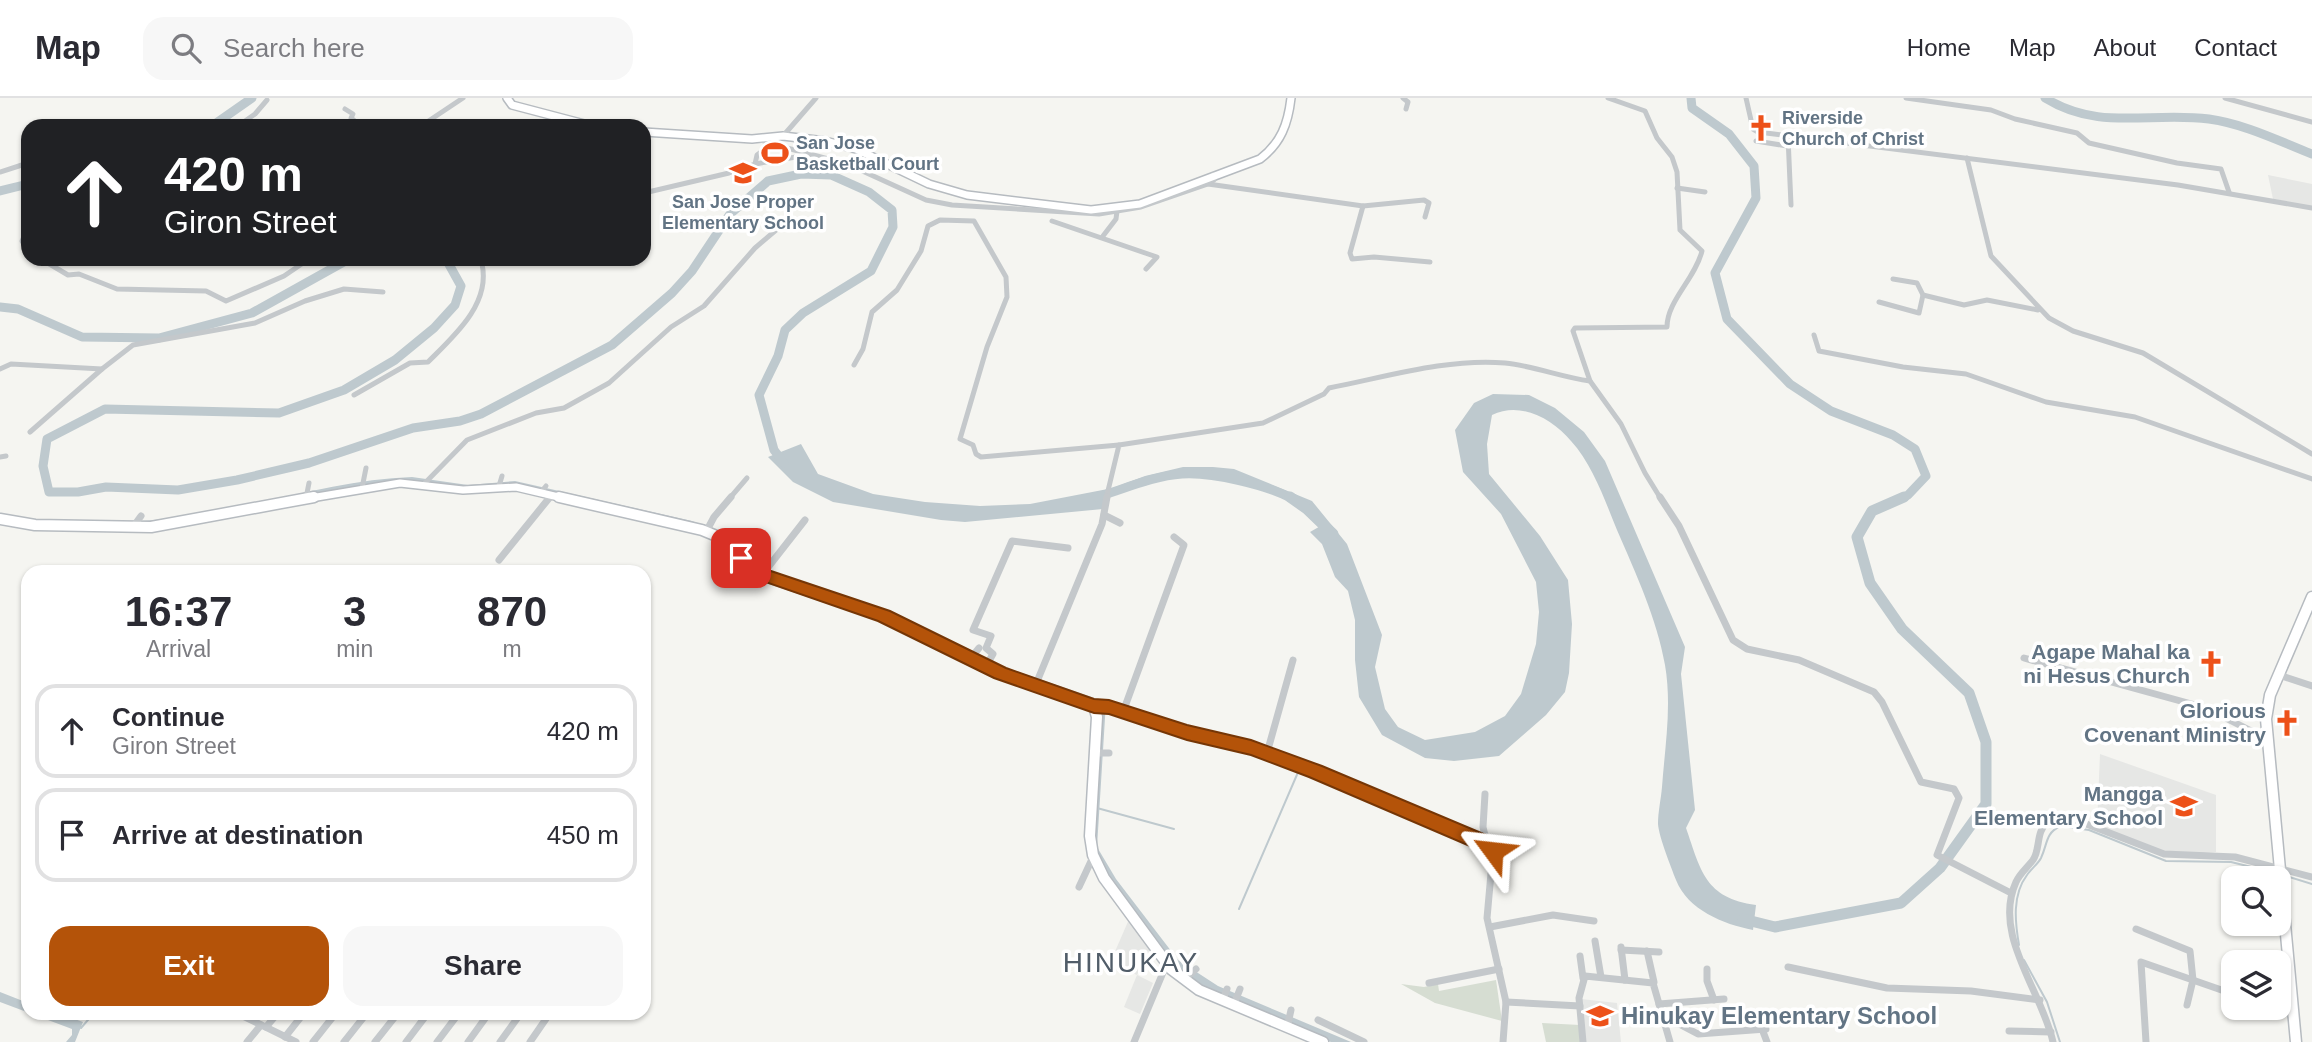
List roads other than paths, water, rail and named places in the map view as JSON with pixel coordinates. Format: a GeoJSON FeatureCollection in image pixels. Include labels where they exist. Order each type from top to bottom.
{"type":"FeatureCollection","features":[{"type":"Feature","properties":{"kind":"street"},"geometry":{"type":"LineString","coordinates":[[432,119],[463,98]]}},
{"type":"Feature","properties":{"kind":"street"},"geometry":{"type":"LineString","coordinates":[[507,98],[512,105],[565,119]]}},
{"type":"Feature","properties":{"kind":"street"},"geometry":{"type":"LineString","coordinates":[[783,136],[816,98]]}},
{"type":"Feature","properties":{"kind":"street"},"geometry":{"type":"LineString","coordinates":[[758,139],[847,164],[926,200],[952,205],[1005,208],[1117,210],[1260,159],[1275,148],[1284,135],[1291,98]]}},
{"type":"Feature","properties":{"kind":"street"},"geometry":{"type":"LineString","coordinates":[[1403,98],[1408,102],[1406,109]]}},
{"type":"Feature","properties":{"kind":"street"},"geometry":{"type":"LineString","coordinates":[[1608,98],[1644,111],[1657,138],[1672,158],[1676,172],[1678,221],[1685,235],[1700,248],[1698,268],[1684,292],[1667,312],[1667,327],[1575,328],[1573,331],[1590,381],[1621,424],[1645,473],[1679,526],[1723,625],[1733,640],[1740,647],[1750,650],[1759,648],[1774,653],[1874,692],[1882,702],[1921,782],[1956,791],[1959,798],[1953,814],[1943,827],[1937,855],[2011,893]]}},
{"type":"Feature","properties":{"kind":"street"},"geometry":{"type":"LineString","coordinates":[[1639,107],[1642,98]]}},
{"type":"Feature","properties":{"kind":"street"},"geometry":{"type":"LineString","coordinates":[[1746,98],[1754,130],[1788,137],[2229,192],[2312,208]]}},
{"type":"Feature","properties":{"kind":"street"},"geometry":{"type":"LineString","coordinates":[[1906,98],[1992,110],[2015,120],[2077,133],[2089,143],[2178,163],[2221,169],[2229,192]]}},
{"type":"Feature","properties":{"kind":"street"},"geometry":{"type":"LineString","coordinates":[[2225,98],[2312,122]]}},
{"type":"Feature","properties":{"kind":"street"},"geometry":{"type":"LineString","coordinates":[[248,119],[267,100]]}},
{"type":"Feature","properties":{"kind":"street"},"geometry":{"type":"LineString","coordinates":[[345,109],[354,114],[352,119]]}},
{"type":"Feature","properties":{"kind":"street"},"geometry":{"type":"LineString","coordinates":[[651,132],[758,139],[783,136],[825,141],[856,149],[944,189],[967,195],[1091,210],[1142,209],[1208,184],[1214,180],[1213,176]]}},
{"type":"Feature","properties":{"kind":"street"},"geometry":{"type":"LineString","coordinates":[[1788,137],[1791,205]]}},
{"type":"Feature","properties":{"kind":"street"},"geometry":{"type":"LineString","coordinates":[[1756,141],[1787,146]]}},
{"type":"Feature","properties":{"kind":"street"},"geometry":{"type":"LineString","coordinates":[[755,164],[757,155],[772,144]]}},
{"type":"Feature","properties":{"kind":"street"},"geometry":{"type":"LineString","coordinates":[[651,191],[755,164],[812,155]]}},
{"type":"Feature","properties":{"kind":"street"},"geometry":{"type":"LineString","coordinates":[[1967,158],[1991,256],[2040,310],[2066,328],[2144,353],[2312,454]]}},
{"type":"Feature","properties":{"kind":"street"},"geometry":{"type":"LineString","coordinates":[[0,172],[21,165]]}},
{"type":"Feature","properties":{"kind":"street"},"geometry":{"type":"LineString","coordinates":[[1208,184],[1363,206],[1424,200],[1429,203],[1425,217]]}},
{"type":"Feature","properties":{"kind":"street"},"geometry":{"type":"LineString","coordinates":[[1677,188],[1705,192]]}},
{"type":"Feature","properties":{"kind":"street"},"geometry":{"type":"LineString","coordinates":[[1005,208],[1009,199]]}},
{"type":"Feature","properties":{"kind":"street"},"geometry":{"type":"LineString","coordinates":[[979,206],[974,221],[1006,277],[1007,297],[987,347],[960,439],[975,446],[976,454],[981,457],[1119,445],[1263,424],[1324,394],[1329,388],[1450,365],[1522,365],[1573,380],[1590,381]]}},
{"type":"Feature","properties":{"kind":"street"},"geometry":{"type":"LineString","coordinates":[[1363,206],[1350,256],[1352,259],[1374,257],[1430,262]]}},
{"type":"Feature","properties":{"kind":"street"},"geometry":{"type":"LineString","coordinates":[[1102,236],[1116,219],[1117,210]]}},
{"type":"Feature","properties":{"kind":"street"},"geometry":{"type":"LineString","coordinates":[[855,365],[863,349],[872,312],[897,290],[921,251],[928,226],[940,220],[974,221]]}},
{"type":"Feature","properties":{"kind":"street"},"geometry":{"type":"LineString","coordinates":[[1052,221],[1157,257],[1146,269]]}},
{"type":"Feature","properties":{"kind":"street"},"geometry":{"type":"LineString","coordinates":[[425,482],[438,472],[467,440],[536,413],[564,408],[609,383],[671,327],[709,300],[755,248],[782,226]]}},
{"type":"Feature","properties":{"kind":"street"},"geometry":{"type":"LineString","coordinates":[[53,266],[68,275],[79,274],[117,289],[206,291],[226,301],[285,276],[299,266]]}},
{"type":"Feature","properties":{"kind":"street"},"geometry":{"type":"LineString","coordinates":[[354,396],[410,363],[428,362],[440,350],[480,298],[485,282],[482,266]]}},
{"type":"Feature","properties":{"kind":"street"},"geometry":{"type":"LineString","coordinates":[[1879,302],[1919,313],[1923,295],[1919,283],[1893,279]]}},
{"type":"Feature","properties":{"kind":"street"},"geometry":{"type":"LineString","coordinates":[[30,432],[102,369],[134,345],[255,323],[305,301],[344,289],[383,292]]}},
{"type":"Feature","properties":{"kind":"street"},"geometry":{"type":"LineString","coordinates":[[1923,295],[1979,305],[1987,300],[2040,310]]}},
{"type":"Feature","properties":{"kind":"street"},"geometry":{"type":"LineString","coordinates":[[1814,335],[1819,351],[1903,367],[1966,374],[2046,402],[2135,417],[2312,479]]}},
{"type":"Feature","properties":{"kind":"street"},"geometry":{"type":"LineString","coordinates":[[0,369],[11,364],[102,369]]}},
{"type":"Feature","properties":{"kind":"street"},"geometry":{"type":"LineString","coordinates":[[1037,682],[1105,513],[1112,466],[1119,445]]}},
{"type":"Feature","properties":{"kind":"street"},"geometry":{"type":"LineString","coordinates":[[362,485],[366,468]]}},
{"type":"Feature","properties":{"kind":"street"},"geometry":{"type":"LineString","coordinates":[[707,530],[714,517],[747,478]]}},
{"type":"Feature","properties":{"kind":"street"},"geometry":{"type":"LineString","coordinates":[[0,519],[35,526],[137,522],[169,525],[221,512],[382,482],[425,482],[463,490],[496,482],[521,484],[552,495],[707,530],[726,539],[769,574],[860,602],[951,644],[987,664],[1101,707],[1267,753],[1491,846]]}},
{"type":"Feature","properties":{"kind":"street"},"geometry":{"type":"LineString","coordinates":[[307,496],[309,483]]}},
{"type":"Feature","properties":{"kind":"street"},"geometry":{"type":"LineString","coordinates":[[499,560],[552,495]]}},
{"type":"Feature","properties":{"kind":"street"},"geometry":{"type":"LineString","coordinates":[[1105,513],[1120,523]]}},
{"type":"Feature","properties":{"kind":"street"},"geometry":{"type":"LineString","coordinates":[[71,526],[77,517]]}},
{"type":"Feature","properties":{"kind":"street"},"geometry":{"type":"LineString","coordinates":[[769,574],[805,520]]}},
{"type":"Feature","properties":{"kind":"street"},"geometry":{"type":"LineString","coordinates":[[1123,712],[1184,545],[1174,537]]}},
{"type":"Feature","properties":{"kind":"street"},"geometry":{"type":"LineString","coordinates":[[987,664],[993,654],[986,648],[991,636],[973,629],[1012,541],[1068,548]]}},
{"type":"Feature","properties":{"kind":"street"},"geometry":{"type":"LineString","coordinates":[[2278,866],[2267,739],[2270,695],[2312,597]]}},
{"type":"Feature","properties":{"kind":"street"},"geometry":{"type":"LineString","coordinates":[[885,615],[891,607]]}},
{"type":"Feature","properties":{"kind":"street"},"geometry":{"type":"LineString","coordinates":[[971,657],[979,648]]}},
{"type":"Feature","properties":{"kind":"street"},"geometry":{"type":"LineString","coordinates":[[2024,658],[2206,708],[2267,739]]}},
{"type":"Feature","properties":{"kind":"street"},"geometry":{"type":"LineString","coordinates":[[1267,753],[1293,660]]}},
{"type":"Feature","properties":{"kind":"street"},"geometry":{"type":"LineString","coordinates":[[2278,675],[2312,686]]}},
{"type":"Feature","properties":{"kind":"street"},"geometry":{"type":"LineString","coordinates":[[1101,707],[1097,717],[1101,753],[1090,836],[1093,856],[1104,878],[1120,894],[1160,946],[1167,963],[1185,979],[1289,1019],[1323,1042]]}},
{"type":"Feature","properties":{"kind":"street"},"geometry":{"type":"LineString","coordinates":[[1485,794],[1483,827],[1486,840],[1491,846],[1487,918],[1506,1002],[1503,1042]]}},
{"type":"Feature","properties":{"kind":"street"},"geometry":{"type":"LineString","coordinates":[[2053,1042],[2040,1000],[2018,957],[2011,927],[2013,884],[2024,867],[2034,859],[2038,835],[2045,824],[2054,819],[2079,821],[2158,853],[2183,858],[2222,855],[2273,866]]}},
{"type":"Feature","properties":{"kind":"street"},"geometry":{"type":"LineString","coordinates":[[1079,887],[1093,856]]}},
{"type":"Feature","properties":{"kind":"street"},"geometry":{"type":"LineString","coordinates":[[2291,871],[2312,877]]}},
{"type":"Feature","properties":{"kind":"street"},"geometry":{"type":"LineString","coordinates":[[1490,927],[1553,915],[1594,921]]}},
{"type":"Feature","properties":{"kind":"street"},"geometry":{"type":"LineString","coordinates":[[2136,929],[2190,951],[2193,980],[2188,1005]]}},
{"type":"Feature","properties":{"kind":"street"},"geometry":{"type":"LineString","coordinates":[[2285,936],[2296,1042]]}},
{"type":"Feature","properties":{"kind":"street"},"geometry":{"type":"LineString","coordinates":[[1595,941],[1601,977]]}},
{"type":"Feature","properties":{"kind":"street"},"geometry":{"type":"LineString","coordinates":[[1625,980],[1621,948],[1659,952]]}},
{"type":"Feature","properties":{"kind":"street"},"geometry":{"type":"LineString","coordinates":[[1647,951],[1654,982]]}},
{"type":"Feature","properties":{"kind":"street"},"geometry":{"type":"LineString","coordinates":[[1580,956],[1583,978],[1580,982],[1583,1042]]}},
{"type":"Feature","properties":{"kind":"street"},"geometry":{"type":"LineString","coordinates":[[2146,1042],[2141,962],[2221,990]]}},
{"type":"Feature","properties":{"kind":"street"},"geometry":{"type":"LineString","coordinates":[[1134,1042],[1167,963]]}},
{"type":"Feature","properties":{"kind":"street"},"geometry":{"type":"LineString","coordinates":[[1788,967],[1886,988],[1970,991],[2040,1000]]}},
{"type":"Feature","properties":{"kind":"street"},"geometry":{"type":"LineString","coordinates":[[1429,983],[1499,969]]}},
{"type":"Feature","properties":{"kind":"street"},"geometry":{"type":"LineString","coordinates":[[1707,969],[1707,981],[1714,1000]]}},
{"type":"Feature","properties":{"kind":"street"},"geometry":{"type":"LineString","coordinates":[[1185,979],[1196,970]]}},
{"type":"Feature","properties":{"kind":"street"},"geometry":{"type":"LineString","coordinates":[[1583,978],[1601,977],[1653,983],[1670,1042]]}},
{"type":"Feature","properties":{"kind":"street"},"geometry":{"type":"LineString","coordinates":[[1659,1004],[1724,999]]}},
{"type":"Feature","properties":{"kind":"street"},"geometry":{"type":"LineString","coordinates":[[1506,1002],[1580,1006]]}},
{"type":"Feature","properties":{"kind":"street"},"geometry":{"type":"LineString","coordinates":[[251,1020],[296,1042]]}},
{"type":"Feature","properties":{"kind":"street"},"geometry":{"type":"LineString","coordinates":[[247,1042],[270,1020]]}},
{"type":"Feature","properties":{"kind":"street"},"geometry":{"type":"LineString","coordinates":[[285,1037],[298,1020]]}},
{"type":"Feature","properties":{"kind":"street"},"geometry":{"type":"LineString","coordinates":[[313,1042],[330,1020]]}},
{"type":"Feature","properties":{"kind":"street"},"geometry":{"type":"LineString","coordinates":[[344,1042],[361,1020]]}},
{"type":"Feature","properties":{"kind":"street"},"geometry":{"type":"LineString","coordinates":[[375,1042],[392,1020]]}},
{"type":"Feature","properties":{"kind":"street"},"geometry":{"type":"LineString","coordinates":[[406,1042],[423,1020]]}},
{"type":"Feature","properties":{"kind":"street"},"geometry":{"type":"LineString","coordinates":[[437,1042],[454,1020]]}},
{"type":"Feature","properties":{"kind":"street"},"geometry":{"type":"LineString","coordinates":[[468,1042],[484,1020]]}},
{"type":"Feature","properties":{"kind":"street"},"geometry":{"type":"LineString","coordinates":[[500,1042],[516,1020]]}},
{"type":"Feature","properties":{"kind":"street"},"geometry":{"type":"LineString","coordinates":[[530,1042],[545,1020]]}},
{"type":"Feature","properties":{"kind":"street"},"geometry":{"type":"LineString","coordinates":[[1318,1020],[1364,1042]]}},
{"type":"Feature","properties":{"kind":"street"},"geometry":{"type":"LineString","coordinates":[[1665,1023],[1679,1024],[1698,1034],[1764,1029],[1767,1042]]}},
{"type":"Feature","properties":{"kind":"street"},"geometry":{"type":"LineString","coordinates":[[2009,1031],[2050,1032]]}},
{"type":"Feature","properties":{"kind":"waterway"},"geometry":{"type":"LineString","coordinates":[[222,119],[252,98]]}},
{"type":"Feature","properties":{"kind":"waterway"},"geometry":{"type":"LineString","coordinates":[[1691,98],[1692,108],[1729,134],[1754,166],[1756,198],[1715,273],[1727,319],[1790,384],[1831,411],[1893,435],[1915,449],[1926,476],[1904,497]]}},
{"type":"Feature","properties":{"kind":"waterway"},"geometry":{"type":"LineString","coordinates":[[2045,98],[2065,108],[2106,117],[2187,117],[2222,121],[2312,154]]}},
{"type":"Feature","properties":{"kind":"waterway"},"geometry":{"type":"LineString","coordinates":[[450,266],[461,286],[455,305],[434,328],[395,360],[344,390],[279,413],[105,409],[47,439],[43,466],[49,492],[78,492],[106,487],[178,490],[237,480],[309,463],[413,428],[460,421],[481,414],[612,345],[672,293],[692,271],[730,214],[768,181],[801,174],[831,175],[869,192],[892,210],[893,227],[871,271],[803,313],[785,330],[778,356],[759,395],[774,450],[784,463]]}},
{"type":"Feature","properties":{"kind":"waterway"},"geometry":{"type":"LineString","coordinates":[[0,191],[21,186]]}},
{"type":"Feature","properties":{"kind":"waterway"},"geometry":{"type":"LineString","coordinates":[[0,307],[18,309],[82,337],[159,338],[252,313],[336,266]]}},
{"type":"Feature","properties":{"kind":"waterway"},"geometry":{"type":"LineString","coordinates":[[1097,497],[1160,477],[1194,474],[1239,480],[1293,499]]}},
{"type":"Feature","properties":{"kind":"waterway"},"geometry":{"type":"LineString","coordinates":[[1743,919],[1775,927],[1901,903],[1940,868],[1986,804],[1986,742],[1969,693],[1902,629],[1870,583],[1857,537],[1872,511],[1904,497]]}},
{"type":"Feature","properties":{"kind":"waterway"},"geometry":{"type":"LineString","coordinates":[[1900,499],[1904,497]]}},
{"type":"Feature","properties":{"kind":"waterway"},"geometry":{"type":"LineString","coordinates":[[1293,499],[1333,534]]}},
{"type":"Feature","properties":{"kind":"waterway"},"geometry":{"type":"LineString","coordinates":[[1239,909],[1299,770]]}},
{"type":"Feature","properties":{"kind":"waterway"},"geometry":{"type":"LineString","coordinates":[[1097,808],[1174,829]]}},
{"type":"Feature","properties":{"kind":"waterway"},"geometry":{"type":"LineString","coordinates":[[2019,945],[2016,918],[2019,891],[2027,875],[2041,858],[2049,836],[2060,826],[2089,830],[2166,861],[2231,862],[2247,866]]}},
{"type":"Feature","properties":{"kind":"waterway"},"geometry":{"type":"LineString","coordinates":[[2291,878],[2312,884]]}},
{"type":"Feature","properties":{"kind":"waterway"},"geometry":{"type":"LineString","coordinates":[[2024,960],[2047,1002],[2060,1042]]}},
{"type":"Feature","properties":{"kind":"waterway"},"geometry":{"type":"LineString","coordinates":[[81,1028],[88,1020]]}},
{"type":"Feature","properties":{"kind":"place","name":"Riverside Church of Christ"},"geometry":{"type":"Point","coordinates":[1761,128]}},
{"type":"Feature","properties":{"kind":"place","name":"San Jose Basketball Court"},"geometry":{"type":"Point","coordinates":[775,153]}},
{"type":"Feature","properties":{"kind":"place","name":"San Jose Proper Elementary School"},"geometry":{"type":"Point","coordinates":[743,173]}},
{"type":"Feature","properties":{"kind":"place","name":"Agape Mahal ka ni Hesus Church"},"geometry":{"type":"Point","coordinates":[2211,664]}},
{"type":"Feature","properties":{"kind":"place","name":"Glorious Covenant Ministry"},"geometry":{"type":"Point","coordinates":[2287,723]}},
{"type":"Feature","properties":{"kind":"place","name":"Mangga Elementary School"},"geometry":{"type":"Point","coordinates":[2184,806]}},
{"type":"Feature","properties":{"kind":"place","name":"Hinukay Elementary School"},"geometry":{"type":"Point","coordinates":[1600,1016]}},
{"type":"Feature","properties":{"kind":"district","name":"HINUKAY"},"geometry":{"type":"Point","coordinates":[1131,962]}}]}
